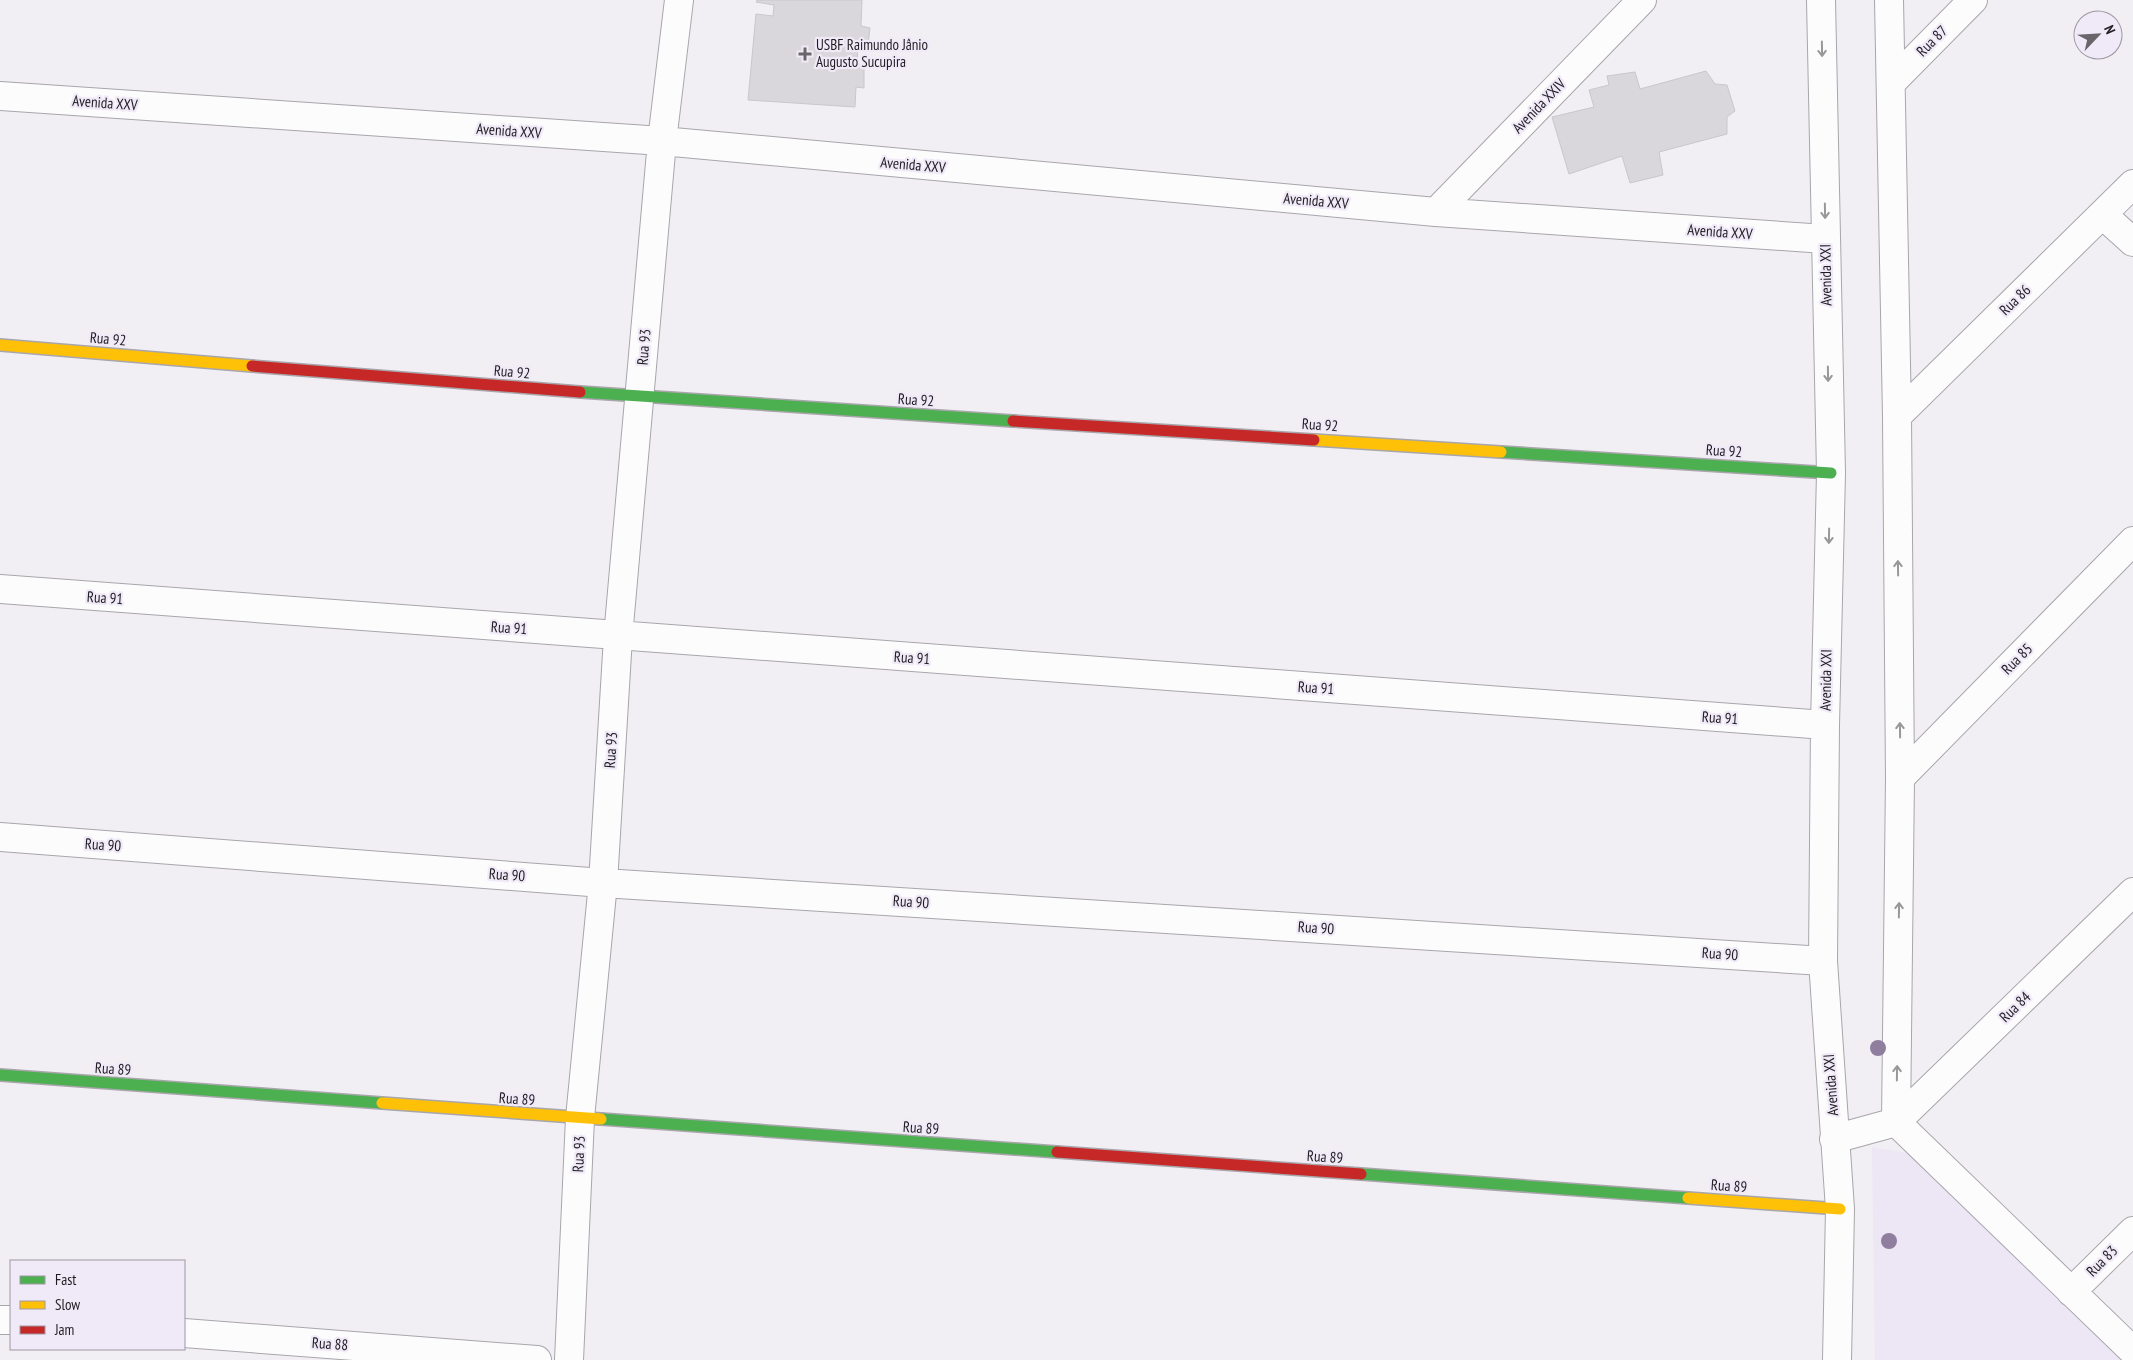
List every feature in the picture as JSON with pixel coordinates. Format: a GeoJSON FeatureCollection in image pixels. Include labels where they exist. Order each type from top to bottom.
{"type":"FeatureCollection","features":[{"type":"Feature","properties":{"kind":"street","name":"Rua 93"},"geometry":{"type":"LineString","coordinates":[[569,1360],[580,1118],[603,882],[618,637],[662,142],[679,0]]}},
{"type":"Feature","properties":{"kind":"street","name":"Avenida XXIV"},"geometry":{"type":"LineString","coordinates":[[1436,212],[1642,0]]}},
{"type":"Feature","properties":{"kind":"street","name":"Avenida XXI"},"geometry":{"type":"LineString","coordinates":[[1822,0],[1825,239],[1831,473],[1825,725],[1823,961],[1840,1209],[1837,1360]]}},
{"type":"Feature","properties":{"kind":"street"},"geometry":{"type":"LineString","coordinates":[[1889,0],[1897,416],[1900,778],[1896,1122],[2133,1351]]}},
{"type":"Feature","properties":{"kind":"street","name":"Rua 87"},"geometry":{"type":"LineString","coordinates":[[1891,83],[1973,0]]}},
{"type":"Feature","properties":{"kind":"street","name":"Avenida XXV"},"geometry":{"type":"LineString","coordinates":[[0,96],[662,142],[1436,212],[1825,239]]}},
{"type":"Feature","properties":{"kind":"street","name":"Rua 86"},"geometry":{"type":"LineString","coordinates":[[1897,416],[2133,184]]}},
{"type":"Feature","properties":{"kind":"street"},"geometry":{"type":"LineString","coordinates":[[2103,215],[2133,242]]}},
{"type":"Feature","properties":{"kind":"street","name":"Rua 92"},"geometry":{"type":"LineString","coordinates":[[0,345],[640,397],[1831,473]]}},
{"type":"Feature","properties":{"kind":"street","name":"Rua 85"},"geometry":{"type":"LineString","coordinates":[[1900,778],[2133,541]]}},
{"type":"Feature","properties":{"kind":"street","name":"Rua 91"},"geometry":{"type":"LineString","coordinates":[[0,590],[1825,725]]}},
{"type":"Feature","properties":{"kind":"street","name":"Rua 90"},"geometry":{"type":"LineString","coordinates":[[0,837],[603,882],[1823,961]]}},
{"type":"Feature","properties":{"kind":"street","name":"Rua 84"},"geometry":{"type":"LineString","coordinates":[[1896,1122],[2133,892]]}},
{"type":"Feature","properties":{"kind":"street","name":"Rua 89"},"geometry":{"type":"LineString","coordinates":[[0,1075],[1840,1209]]}},
{"type":"Feature","properties":{"kind":"street"},"geometry":{"type":"LineString","coordinates":[[1834,1138],[1896,1122]]}},
{"type":"Feature","properties":{"kind":"street","name":"Rua 83"},"geometry":{"type":"LineString","coordinates":[[2072,1292],[2133,1231]]}},
{"type":"Feature","properties":{"kind":"street","name":"Rua 88"},"geometry":{"type":"LineString","coordinates":[[185,1333],[537,1360]]}},
{"type":"Feature","properties":{"kind":"shaded area"},"geometry":{"type":"Polygon","coordinates":[[[1872,1147],[1918,1155],[2129,1360],[1875,1360],[1872,1147]]]}},
{"type":"Feature","properties":{"kind":"building","name":"USBF Raimundo Jânio Augusto Sucupira"},"geometry":{"type":"Polygon","coordinates":[[[757,0],[862,0],[861,26],[870,28],[868,45],[858,43],[857,63],[864,66],[864,88],[856,87],[855,107],[748,100],[756,14],[773,16],[774,5],[756,2],[757,0]]]}},
{"type":"Feature","properties":{"kind":"building"},"geometry":{"type":"Polygon","coordinates":[[[1706,71],[1715,84],[1727,85],[1735,111],[1727,117],[1727,134],[1659,152],[1663,175],[1630,183],[1622,156],[1569,174],[1552,117],[1594,107],[1589,90],[1609,85],[1607,76],[1635,72],[1640,89],[1706,71]]]}},
{"type":"Feature","properties":{"kind":"traffic: fast"},"geometry":{"type":"LineString","coordinates":[[580,392],[1013,421]]}},
{"type":"Feature","properties":{"kind":"traffic: fast"},"geometry":{"type":"LineString","coordinates":[[1501,452],[1831,473]]}},
{"type":"Feature","properties":{"kind":"traffic: fast"},"geometry":{"type":"LineString","coordinates":[[0,1075],[382,1103]]}},
{"type":"Feature","properties":{"kind":"traffic: fast"},"geometry":{"type":"LineString","coordinates":[[601,1119],[1057,1152]]}},
{"type":"Feature","properties":{"kind":"traffic: fast"},"geometry":{"type":"LineString","coordinates":[[1361,1174],[1688,1198]]}},
{"type":"Feature","properties":{"kind":"traffic: slow"},"geometry":{"type":"LineString","coordinates":[[0,345],[252,366]]}},
{"type":"Feature","properties":{"kind":"traffic: slow"},"geometry":{"type":"LineString","coordinates":[[1314,440],[1501,452]]}},
{"type":"Feature","properties":{"kind":"traffic: slow"},"geometry":{"type":"LineString","coordinates":[[382,1103],[601,1119]]}},
{"type":"Feature","properties":{"kind":"traffic: slow"},"geometry":{"type":"LineString","coordinates":[[1688,1198],[1840,1209]]}},
{"type":"Feature","properties":{"kind":"traffic: jam"},"geometry":{"type":"LineString","coordinates":[[252,366],[580,392]]}},
{"type":"Feature","properties":{"kind":"traffic: jam"},"geometry":{"type":"LineString","coordinates":[[1013,421],[1314,440]]}},
{"type":"Feature","properties":{"kind":"traffic: jam"},"geometry":{"type":"LineString","coordinates":[[1057,1152],[1361,1174]]}},
{"type":"Feature","properties":{"kind":"place","name":"USBF Raimundo Jânio Augusto Sucupira"},"geometry":{"type":"Point","coordinates":[805,54]}}]}
